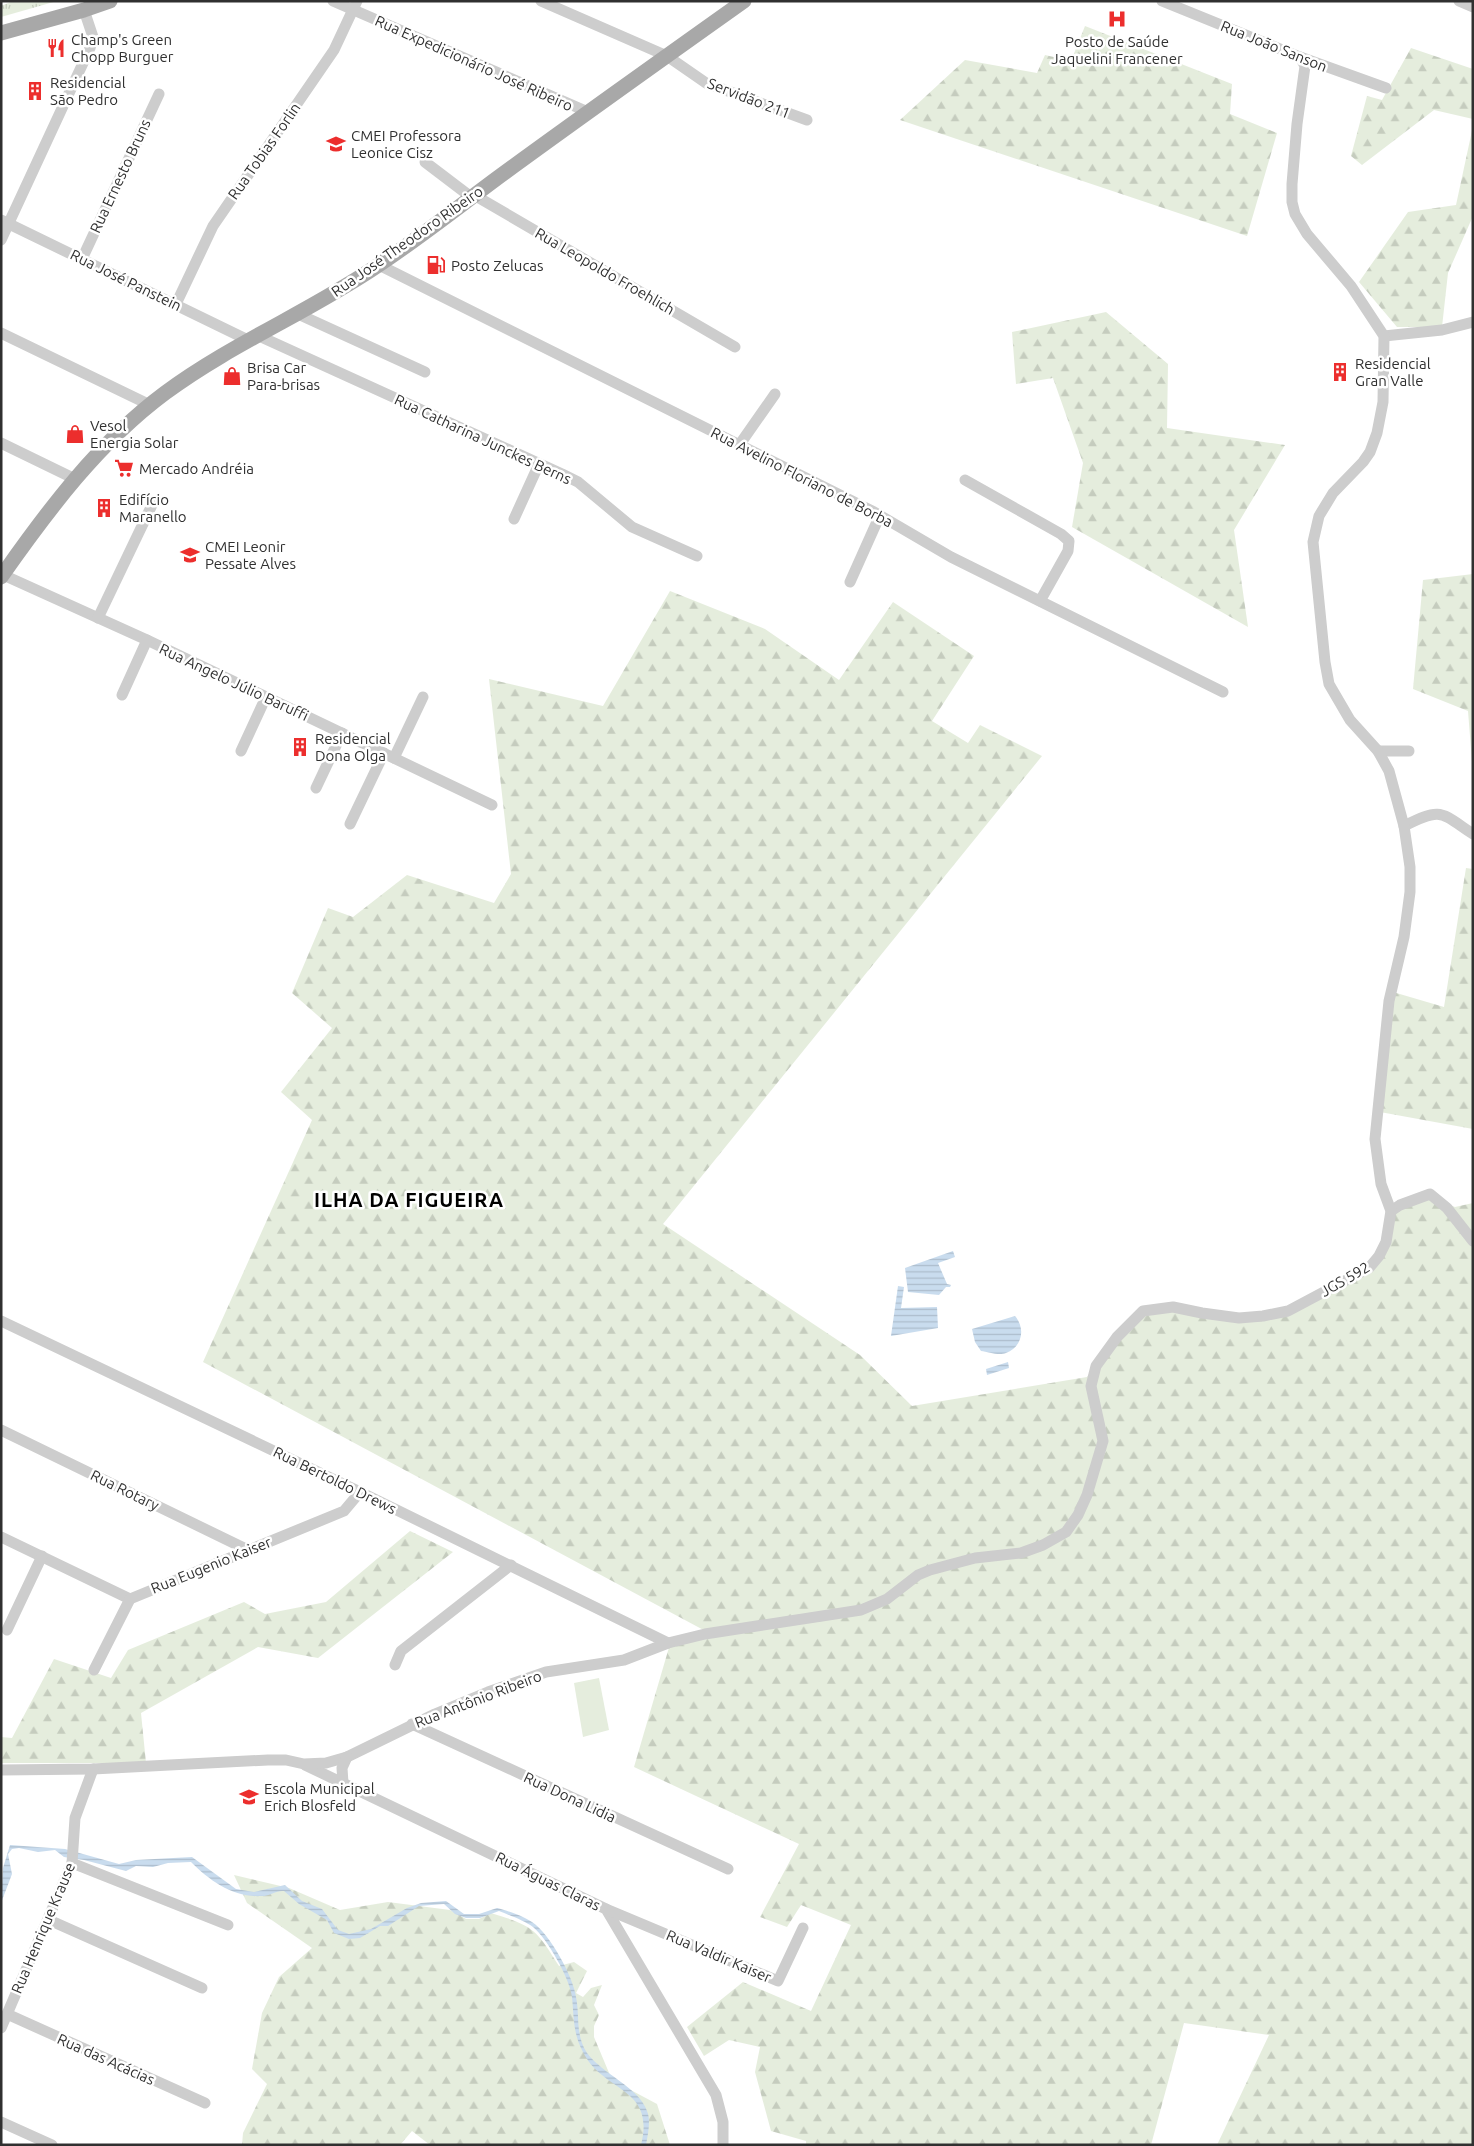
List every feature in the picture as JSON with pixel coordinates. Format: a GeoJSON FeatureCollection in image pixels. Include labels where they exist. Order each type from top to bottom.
{"type":"FeatureCollection","features":[{"type":"Feature","properties":{"kind":"main road"},"geometry":{"type":"LineString","coordinates":[[1,33],[110,1]]}},
{"type":"Feature","properties":{"kind":"main road","name":"Rua José Theodoro Ribeiro"},"geometry":{"type":"LineString","coordinates":[[2,575],[40,521],[76,479],[150,405],[207,364],[298,314],[379,265],[744,1]]}},
{"type":"Feature","properties":{"kind":"street","name":"Rua Expedicionário José Ribeiro"},"geometry":{"type":"LineString","coordinates":[[332,1],[355,6],[588,112]]}},
{"type":"Feature","properties":{"kind":"street","name":"Servidão 211"},"geometry":{"type":"LineString","coordinates":[[541,1],[667,56],[706,83],[807,120]]}},
{"type":"Feature","properties":{"kind":"street","name":"Rua João Sanson"},"geometry":{"type":"LineString","coordinates":[[1162,1],[1300,57],[1386,88]]}},
{"type":"Feature","properties":{"kind":"street"},"geometry":{"type":"LineString","coordinates":[[1459,1],[1473,7]]}},
{"type":"Feature","properties":{"kind":"street","name":"Rua Tobias Forlin"},"geometry":{"type":"LineString","coordinates":[[176,304],[213,226],[334,50],[355,6]]}},
{"type":"Feature","properties":{"kind":"street"},"geometry":{"type":"LineString","coordinates":[[1,240],[5,222],[90,48],[92,32],[84,10]]}},
{"type":"Feature","properties":{"kind":"street"},"geometry":{"type":"LineString","coordinates":[[1300,57],[1305,66],[1296,124],[1292,202],[1295,214],[1307,234],[1351,286],[1384,336],[1442,330],[1473,322]]}},
{"type":"Feature","properties":{"kind":"street","name":"Rua Ernesto Bruns"},"geometry":{"type":"LineString","coordinates":[[82,259],[159,94]]}},
{"type":"Feature","properties":{"kind":"street","name":"Rua Leopoldo Froehlich"},"geometry":{"type":"LineString","coordinates":[[424,162],[473,196],[735,348]]}},
{"type":"Feature","properties":{"kind":"street","name":"Rua José Panstein"},"geometry":{"type":"LineString","coordinates":[[5,222],[176,304],[254,338]]}},
{"type":"Feature","properties":{"kind":"street","name":"Rua Avelino Floriano de Borba"},"geometry":{"type":"LineString","coordinates":[[379,265],[740,444],[880,515],[932,547],[1222,692]]}},
{"type":"Feature","properties":{"kind":"street"},"geometry":{"type":"LineString","coordinates":[[298,314],[425,372]]}},
{"type":"Feature","properties":{"kind":"street"},"geometry":{"type":"LineString","coordinates":[[1,333],[150,405]]}},
{"type":"Feature","properties":{"kind":"street","name":"JGS 592"},"geometry":{"type":"LineString","coordinates":[[1092,1399],[1091,1386],[1096,1366],[1117,1337],[1143,1311],[1173,1307],[1239,1318],[1288,1311],[1369,1268],[1380,1256],[1386,1242],[1391,1211],[1381,1184],[1375,1139],[1389,1001],[1404,937],[1410,892],[1410,867],[1404,826],[1388,771],[1378,751],[1350,720],[1329,684],[1325,662],[1313,542],[1318,516],[1333,493],[1363,462],[1377,433],[1384,402],[1384,336]]}},
{"type":"Feature","properties":{"kind":"street","name":"Rua Catharina Junckes Berns"},"geometry":{"type":"LineString","coordinates":[[254,338],[578,482],[632,527],[697,556]]}},
{"type":"Feature","properties":{"kind":"street"},"geometry":{"type":"LineString","coordinates":[[740,444],[775,394]]}},
{"type":"Feature","properties":{"kind":"street"},"geometry":{"type":"LineString","coordinates":[[1,443],[76,479]]}},
{"type":"Feature","properties":{"kind":"street"},"geometry":{"type":"LineString","coordinates":[[514,519],[539,464]]}},
{"type":"Feature","properties":{"kind":"street"},"geometry":{"type":"LineString","coordinates":[[965,480],[1061,534],[1069,541],[1068,550],[1040,601]]}},
{"type":"Feature","properties":{"kind":"street"},"geometry":{"type":"LineString","coordinates":[[98,618],[152,505]]}},
{"type":"Feature","properties":{"kind":"street"},"geometry":{"type":"LineString","coordinates":[[850,582],[880,515]]}},
{"type":"Feature","properties":{"kind":"street","name":"Rua Angelo Júlio Baruffi"},"geometry":{"type":"LineString","coordinates":[[2,575],[147,640],[492,805]]}},
{"type":"Feature","properties":{"kind":"street"},"geometry":{"type":"LineString","coordinates":[[122,695],[147,640]]}},
{"type":"Feature","properties":{"kind":"street"},"geometry":{"type":"LineString","coordinates":[[241,750],[266,697]]}},
{"type":"Feature","properties":{"kind":"street"},"geometry":{"type":"LineString","coordinates":[[350,824],[422,697]]}},
{"type":"Feature","properties":{"kind":"street"},"geometry":{"type":"LineString","coordinates":[[316,788],[342,733]]}},
{"type":"Feature","properties":{"kind":"street"},"geometry":{"type":"LineString","coordinates":[[1378,751],[1409,751]]}},
{"type":"Feature","properties":{"kind":"street"},"geometry":{"type":"LineString","coordinates":[[1404,826],[1433,814],[1442,814],[1473,834]]}},
{"type":"Feature","properties":{"kind":"street"},"geometry":{"type":"LineString","coordinates":[[1391,1211],[1400,1205],[1430,1194],[1447,1208],[1473,1241]]}},
{"type":"Feature","properties":{"kind":"street","name":"Rua Bertoldo Drews"},"geometry":{"type":"LineString","coordinates":[[1,1321],[512,1565],[668,1643]]}},
{"type":"Feature","properties":{"kind":"street","name":"Rua Antônio Ribeiro"},"geometry":{"type":"LineString","coordinates":[[1,1770],[93,1769],[268,1760],[304,1764],[326,1763],[347,1757],[412,1724],[488,1692],[546,1672],[624,1660],[668,1643],[705,1634],[861,1610],[888,1599],[918,1575],[930,1570],[975,1558],[1021,1553],[1066,1532],[1078,1515],[1087,1495],[1103,1441],[1092,1399]]}},
{"type":"Feature","properties":{"kind":"street","name":"Rua Rotary"},"geometry":{"type":"LineString","coordinates":[[1,1430],[248,1550]]}},
{"type":"Feature","properties":{"kind":"street","name":"Rua Eugenio Kaiser"},"geometry":{"type":"LineString","coordinates":[[130,1598],[344,1511],[360,1492]]}},
{"type":"Feature","properties":{"kind":"street"},"geometry":{"type":"LineString","coordinates":[[1,1537],[130,1598],[94,1670]]}},
{"type":"Feature","properties":{"kind":"street"},"geometry":{"type":"LineString","coordinates":[[7,1630],[42,1556]]}},
{"type":"Feature","properties":{"kind":"street"},"geometry":{"type":"LineString","coordinates":[[395,1665],[402,1651],[512,1565]]}},
{"type":"Feature","properties":{"kind":"street","name":"Rua Dona Lidia"},"geometry":{"type":"LineString","coordinates":[[412,1724],[728,1869]]}},
{"type":"Feature","properties":{"kind":"street"},"geometry":{"type":"LineString","coordinates":[[343,1783],[342,1768],[347,1757]]}},
{"type":"Feature","properties":{"kind":"street","name":"Rua Águas Claras"},"geometry":{"type":"LineString","coordinates":[[304,1764],[606,1909],[716,2095],[723,2122],[723,2145]]}},
{"type":"Feature","properties":{"kind":"street","name":"Rua Henrique Krause"},"geometry":{"type":"LineString","coordinates":[[1,2028],[72,1863],[75,1818],[93,1769]]}},
{"type":"Feature","properties":{"kind":"street"},"geometry":{"type":"LineString","coordinates":[[72,1863],[228,1925]]}},
{"type":"Feature","properties":{"kind":"street","name":"Rua Valdir Kaiser"},"geometry":{"type":"LineString","coordinates":[[606,1909],[778,1981],[803,1928]]}},
{"type":"Feature","properties":{"kind":"street"},"geometry":{"type":"LineString","coordinates":[[49,1920],[202,1988]]}},
{"type":"Feature","properties":{"kind":"street","name":"Rua das Acácias"},"geometry":{"type":"LineString","coordinates":[[7,2014],[205,2103]]}},
{"type":"Feature","properties":{"kind":"street"},"geometry":{"type":"LineString","coordinates":[[1,2122],[52,2145]]}},
{"type":"Feature","properties":{"kind":"green space"},"geometry":{"type":"Polygon","coordinates":[[[13,1],[57,1],[1,17],[1,6],[13,1]]]}},
{"type":"Feature","properties":{"kind":"green space"},"geometry":{"type":"Polygon","coordinates":[[[1085,26],[1232,84],[1230,114],[1277,133],[1247,236],[900,120],[965,60],[1037,73],[1045,55],[1071,61],[1085,26]]]}},
{"type":"Feature","properties":{"kind":"green space"},"geometry":{"type":"Polygon","coordinates":[[[1411,48],[1473,69],[1473,119],[1434,110],[1362,165],[1351,156],[1367,96],[1382,100],[1411,48]]]}},
{"type":"Feature","properties":{"kind":"green space"},"geometry":{"type":"Polygon","coordinates":[[[1473,126],[1473,216],[1448,273],[1442,327],[1397,327],[1359,282],[1408,212],[1456,205],[1473,126]]]}},
{"type":"Feature","properties":{"kind":"green space"},"geometry":{"type":"Polygon","coordinates":[[[1106,312],[1168,364],[1167,428],[1285,445],[1234,530],[1248,627],[1072,527],[1083,463],[1053,378],[1016,384],[1012,332],[1106,312]]]}},
{"type":"Feature","properties":{"kind":"green space"},"geometry":{"type":"Polygon","coordinates":[[[1473,574],[1473,774],[1468,711],[1413,689],[1423,580],[1473,574]]]}},
{"type":"Feature","properties":{"kind":"green space"},"geometry":{"type":"Polygon","coordinates":[[[670,591],[765,629],[839,680],[893,602],[974,656],[932,721],[968,743],[980,725],[1042,756],[663,1224],[860,1355],[912,1406],[1087,1377],[1106,1348],[1147,1309],[1286,1315],[1371,1270],[1393,1207],[1428,1196],[1455,1207],[1473,1203],[1473,2145],[1217,2145],[1269,2035],[1184,2023],[1151,2145],[806,2145],[806,2141],[771,2131],[755,2072],[760,2047],[729,2040],[704,2056],[687,2027],[743,1982],[811,2011],[851,1925],[801,1905],[787,1927],[760,1917],[799,1844],[634,1767],[670,1644],[711,1634],[203,1362],[312,1120],[281,1092],[332,1028],[292,993],[328,908],[353,917],[407,875],[494,903],[511,874],[489,679],[603,706],[670,591]]]}},
{"type":"Feature","properties":{"kind":"green space"},"geometry":{"type":"Polygon","coordinates":[[[1466,868],[1473,869],[1473,1129],[1380,1112],[1393,992],[1444,1007],[1466,868]]]}},
{"type":"Feature","properties":{"kind":"green space"},"geometry":{"type":"Polygon","coordinates":[[[410,1531],[453,1552],[318,1658],[258,1647],[141,1713],[146,1763],[1,1763],[1,1737],[12,1738],[54,1659],[111,1678],[128,1650],[244,1602],[265,1614],[326,1602],[410,1531]]]}},
{"type":"Feature","properties":{"kind":"green space"},"geometry":{"type":"Polygon","coordinates":[[[599,1678],[609,1730],[583,1737],[574,1683],[599,1678]]]}},
{"type":"Feature","properties":{"kind":"green space"},"geometry":{"type":"Polygon","coordinates":[[[234,1875],[289,1888],[340,1910],[388,1902],[450,1910],[466,1919],[479,1919],[491,1913],[517,1922],[532,1930],[545,1944],[559,1966],[574,1962],[587,1971],[576,1993],[583,1997],[591,1988],[602,1985],[594,2005],[599,2015],[594,2026],[594,2037],[612,2080],[657,2104],[670,2145],[430,2145],[412,2131],[400,2145],[242,2145],[243,2133],[267,2084],[252,2069],[262,2013],[279,1977],[312,1948],[247,1903],[234,1875]]]}},
{"type":"Feature","properties":{"kind":"water"},"geometry":{"type":"Polygon","coordinates":[[[953,1251],[955,1257],[938,1263],[947,1284],[951,1285],[950,1287],[946,1287],[939,1295],[908,1292],[905,1268],[953,1251]]]}},
{"type":"Feature","properties":{"kind":"water"},"geometry":{"type":"Polygon","coordinates":[[[898,1286],[904,1287],[901,1308],[937,1307],[938,1328],[891,1336],[898,1286]]]}},
{"type":"Feature","properties":{"kind":"water"},"geometry":{"type":"Polygon","coordinates":[[[1015,1316],[1021,1332],[1021,1337],[1016,1347],[1003,1354],[981,1351],[975,1342],[972,1329],[1015,1316]]]}},
{"type":"Feature","properties":{"kind":"water"},"geometry":{"type":"Polygon","coordinates":[[[1008,1362],[1009,1368],[987,1375],[986,1369],[1008,1362]]]}},
{"type":"Feature","properties":{"kind":"water"},"geometry":{"type":"Polygon","coordinates":[[[10,1845],[65,1849],[119,1864],[136,1860],[192,1857],[236,1889],[254,1892],[285,1885],[302,1901],[322,1909],[338,1930],[349,1934],[371,1929],[407,1908],[421,1903],[446,1901],[464,1914],[479,1914],[497,1908],[524,1918],[532,1922],[546,1936],[566,1967],[574,1988],[579,2032],[587,2053],[643,2102],[649,2119],[646,2145],[641,2145],[644,2126],[641,2111],[635,2100],[603,2076],[583,2052],[577,2039],[574,2025],[570,1989],[557,1959],[539,1932],[521,1920],[499,1911],[480,1918],[466,1918],[455,1914],[444,1904],[419,1906],[388,1926],[380,1926],[360,1938],[349,1939],[334,1933],[327,1920],[299,1904],[284,1891],[262,1896],[252,1896],[232,1891],[214,1882],[191,1862],[168,1863],[153,1867],[136,1866],[126,1871],[64,1857],[55,1850],[38,1852],[19,1848],[12,1849],[8,1854],[12,1874],[1,1903],[3,1868],[10,1845]]]}},
{"type":"Feature","properties":{"kind":"place","name":"Posto de Saúde Jaquelini Francener"},"geometry":{"type":"Point","coordinates":[1117,19]}},
{"type":"Feature","properties":{"kind":"place","name":"Champ's Green Chopp Burguer"},"geometry":{"type":"Point","coordinates":[56,48]}},
{"type":"Feature","properties":{"kind":"place","name":"Residencial São Pedro"},"geometry":{"type":"Point","coordinates":[35,91]}},
{"type":"Feature","properties":{"kind":"place","name":"CMEI Professora Leonice Cisz"},"geometry":{"type":"Point","coordinates":[336,144]}},
{"type":"Feature","properties":{"kind":"place","name":"Posto Zelucas"},"geometry":{"type":"Point","coordinates":[436,265]}},
{"type":"Feature","properties":{"kind":"place","name":"Residencial Gran Valle"},"geometry":{"type":"Point","coordinates":[1340,372]}},
{"type":"Feature","properties":{"kind":"place","name":"Brisa Car Para-brisas"},"geometry":{"type":"Point","coordinates":[232,376]}},
{"type":"Feature","properties":{"kind":"place","name":"Vesol Energia Solar"},"geometry":{"type":"Point","coordinates":[75,434]}},
{"type":"Feature","properties":{"kind":"place","name":"Mercado Andréia"},"geometry":{"type":"Point","coordinates":[124,468]}},
{"type":"Feature","properties":{"kind":"place","name":"Edifício Maranello"},"geometry":{"type":"Point","coordinates":[104,508]}},
{"type":"Feature","properties":{"kind":"place","name":"CMEI Leonir Pessate Alves"},"geometry":{"type":"Point","coordinates":[190,555]}},
{"type":"Feature","properties":{"kind":"place","name":"Residencial Dona Olga"},"geometry":{"type":"Point","coordinates":[300,747]}},
{"type":"Feature","properties":{"kind":"place","name":"Escola Municipal Erich Blosfeld"},"geometry":{"type":"Point","coordinates":[249,1797]}},
{"type":"Feature","properties":{"kind":"district","name":"ILHA DA FIGUEIRA"},"geometry":{"type":"Point","coordinates":[409,1199]}}]}
